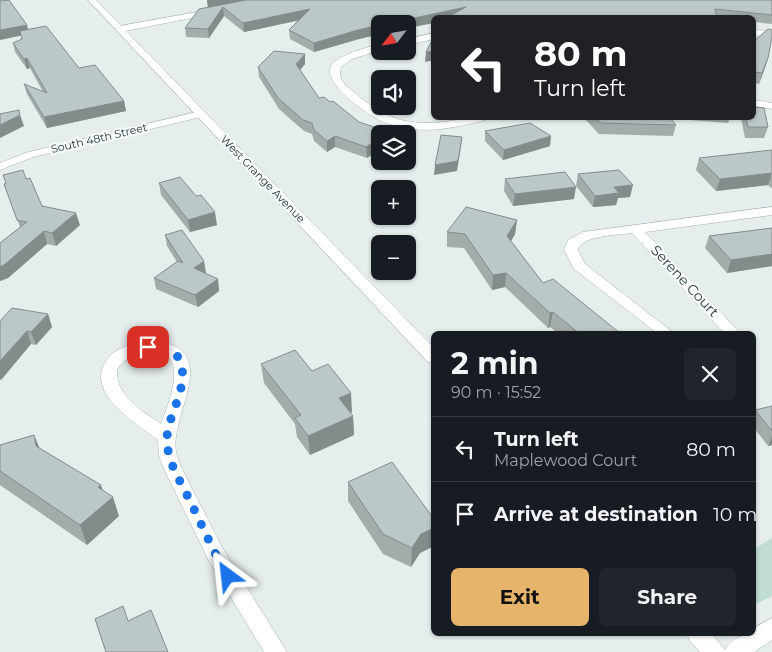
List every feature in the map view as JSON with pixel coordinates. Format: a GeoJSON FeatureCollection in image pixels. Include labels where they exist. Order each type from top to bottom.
{"type":"FeatureCollection","features":[{"type":"Feature","properties":{"kind":"street","name":"West Grange Avenue"},"geometry":{"type":"LineString","coordinates":[[92,0],[431,355]]}},
{"type":"Feature","properties":{"kind":"street"},"geometry":{"type":"LineString","coordinates":[[120,29],[225,9]]}},
{"type":"Feature","properties":{"kind":"street"},"geometry":{"type":"LineString","coordinates":[[756,32],[772,35]]}},
{"type":"Feature","properties":{"kind":"street"},"geometry":{"type":"LineString","coordinates":[[416,40],[431,37]]}},
{"type":"Feature","properties":{"kind":"street"},"geometry":{"type":"LineString","coordinates":[[371,50],[349,57],[336,66],[334,75],[338,84],[383,117],[403,124],[423,126],[456,124],[473,120]]}},
{"type":"Feature","properties":{"kind":"street"},"geometry":{"type":"LineString","coordinates":[[756,103],[772,106]]}},
{"type":"Feature","properties":{"kind":"street","name":"South 48th Street"},"geometry":{"type":"LineString","coordinates":[[0,167],[29,155],[200,114]]}},
{"type":"Feature","properties":{"kind":"street","name":"Serene Court"},"geometry":{"type":"LineString","coordinates":[[664,331],[579,266],[571,250],[573,243],[583,236],[772,211]]}},
{"type":"Feature","properties":{"kind":"street","name":"Serene Court"},"geometry":{"type":"LineString","coordinates":[[635,229],[731,331]]}},
{"type":"Feature","properties":{"kind":"street"},"geometry":{"type":"LineString","coordinates":[[166,437],[140,418],[112,390],[108,380],[108,371],[111,362],[121,354],[148,347],[160,347],[172,351],[180,361],[182,374],[180,395],[166,437],[168,457],[219,561],[276,652]]}},
{"type":"Feature","properties":{"kind":"street"},"geometry":{"type":"LineString","coordinates":[[735,652],[772,628]]}},
{"type":"Feature","properties":{"kind":"street"},"geometry":{"type":"LineString","coordinates":[[700,636],[715,652]]}},
{"type":"Feature","properties":{"kind":"green space"},"geometry":{"type":"Polygon","coordinates":[[[772,538],[772,596],[756,604],[756,548],[772,538]]]}},
{"type":"Feature","properties":{"kind":"building"},"geometry":{"type":"Polygon","coordinates":[[[0,0],[9,0],[27,25],[0,30],[0,0]]]}},
{"type":"Feature","properties":{"kind":"building"},"geometry":{"type":"Polygon","coordinates":[[[246,0],[772,0],[772,15],[715,9],[716,15],[451,15],[466,7],[416,18],[416,15],[371,15],[371,27],[314,43],[289,30],[310,9],[243,23],[223,7],[208,29],[185,28],[199,9],[246,0]]]}},
{"type":"Feature","properties":{"kind":"building"},"geometry":{"type":"Polygon","coordinates":[[[46,26],[79,68],[95,65],[124,101],[44,117],[24,84],[47,93],[27,58],[24,59],[13,43],[22,39],[20,31],[46,26]]]}},
{"type":"Feature","properties":{"kind":"building"},"geometry":{"type":"Polygon","coordinates":[[[768,29],[772,30],[768,58],[762,73],[756,72],[756,39],[768,29]]]}},
{"type":"Feature","properties":{"kind":"building"},"geometry":{"type":"Polygon","coordinates":[[[431,43],[431,51],[426,52],[431,43]]]}},
{"type":"Feature","properties":{"kind":"building"},"geometry":{"type":"Polygon","coordinates":[[[274,51],[305,54],[296,64],[319,98],[324,97],[330,102],[333,101],[359,122],[371,126],[371,144],[366,147],[335,136],[327,141],[314,130],[312,123],[303,120],[278,98],[258,67],[274,51]]]}},
{"type":"Feature","properties":{"kind":"building"},"geometry":{"type":"Polygon","coordinates":[[[756,107],[764,108],[768,127],[748,127],[746,120],[756,120],[756,107]]]}},
{"type":"Feature","properties":{"kind":"building"},"geometry":{"type":"Polygon","coordinates":[[[19,110],[20,115],[0,125],[0,114],[19,110]]]}},
{"type":"Feature","properties":{"kind":"building"},"geometry":{"type":"Polygon","coordinates":[[[598,120],[672,120],[676,125],[601,123],[598,120]]]}},
{"type":"Feature","properties":{"kind":"building"},"geometry":{"type":"Polygon","coordinates":[[[530,123],[551,136],[504,150],[485,131],[530,123]]]}},
{"type":"Feature","properties":{"kind":"building"},"geometry":{"type":"Polygon","coordinates":[[[441,135],[462,137],[458,161],[435,165],[441,135]]]}},
{"type":"Feature","properties":{"kind":"building"},"geometry":{"type":"Polygon","coordinates":[[[772,150],[772,173],[720,179],[699,158],[772,150]]]}},
{"type":"Feature","properties":{"kind":"building"},"geometry":{"type":"Polygon","coordinates":[[[23,170],[26,179],[30,178],[42,206],[76,213],[52,233],[44,231],[0,267],[0,243],[27,222],[17,220],[4,184],[6,183],[3,175],[23,170]]]}},
{"type":"Feature","properties":{"kind":"building"},"geometry":{"type":"Polygon","coordinates":[[[619,170],[633,185],[614,187],[619,193],[595,196],[578,174],[619,170]]]}},
{"type":"Feature","properties":{"kind":"building"},"geometry":{"type":"Polygon","coordinates":[[[565,172],[576,187],[515,194],[505,179],[565,172]]]}},
{"type":"Feature","properties":{"kind":"building"},"geometry":{"type":"Polygon","coordinates":[[[180,177],[196,196],[201,195],[215,212],[188,220],[159,183],[180,177]]]}},
{"type":"Feature","properties":{"kind":"building"},"geometry":{"type":"Polygon","coordinates":[[[466,207],[517,220],[507,236],[543,283],[553,279],[617,331],[576,331],[553,312],[550,313],[506,273],[493,275],[465,234],[447,232],[466,207]]]}},
{"type":"Feature","properties":{"kind":"building"},"geometry":{"type":"Polygon","coordinates":[[[772,228],[772,254],[731,260],[709,236],[772,228]]]}},
{"type":"Feature","properties":{"kind":"building"},"geometry":{"type":"Polygon","coordinates":[[[182,230],[204,261],[194,268],[218,279],[195,295],[154,278],[178,261],[183,263],[165,235],[182,230]]]}},
{"type":"Feature","properties":{"kind":"building"},"geometry":{"type":"Polygon","coordinates":[[[12,308],[48,314],[31,332],[27,331],[0,361],[0,321],[12,308]]]}},
{"type":"Feature","properties":{"kind":"building"},"geometry":{"type":"Polygon","coordinates":[[[295,350],[312,371],[328,364],[351,393],[339,398],[353,416],[308,436],[295,418],[301,415],[261,364],[295,350]]]}},
{"type":"Feature","properties":{"kind":"building"},"geometry":{"type":"Polygon","coordinates":[[[772,406],[772,431],[756,411],[772,406]]]}},
{"type":"Feature","properties":{"kind":"building"},"geometry":{"type":"Polygon","coordinates":[[[34,435],[36,446],[101,485],[98,487],[113,497],[80,525],[0,471],[0,445],[34,435]]]}},
{"type":"Feature","properties":{"kind":"building"},"geometry":{"type":"Polygon","coordinates":[[[392,462],[431,515],[431,529],[421,534],[412,548],[383,534],[348,482],[392,462]]]}},
{"type":"Feature","properties":{"kind":"building"},"geometry":{"type":"Polygon","coordinates":[[[123,606],[128,621],[151,610],[168,652],[106,652],[95,619],[123,606]]]}},
{"type":"Feature","properties":{"kind":"route"},"geometry":{"type":"LineString","coordinates":[[148,347],[160,347],[172,351],[180,361],[182,374],[180,395],[166,437],[168,457],[228,576]]}}]}
